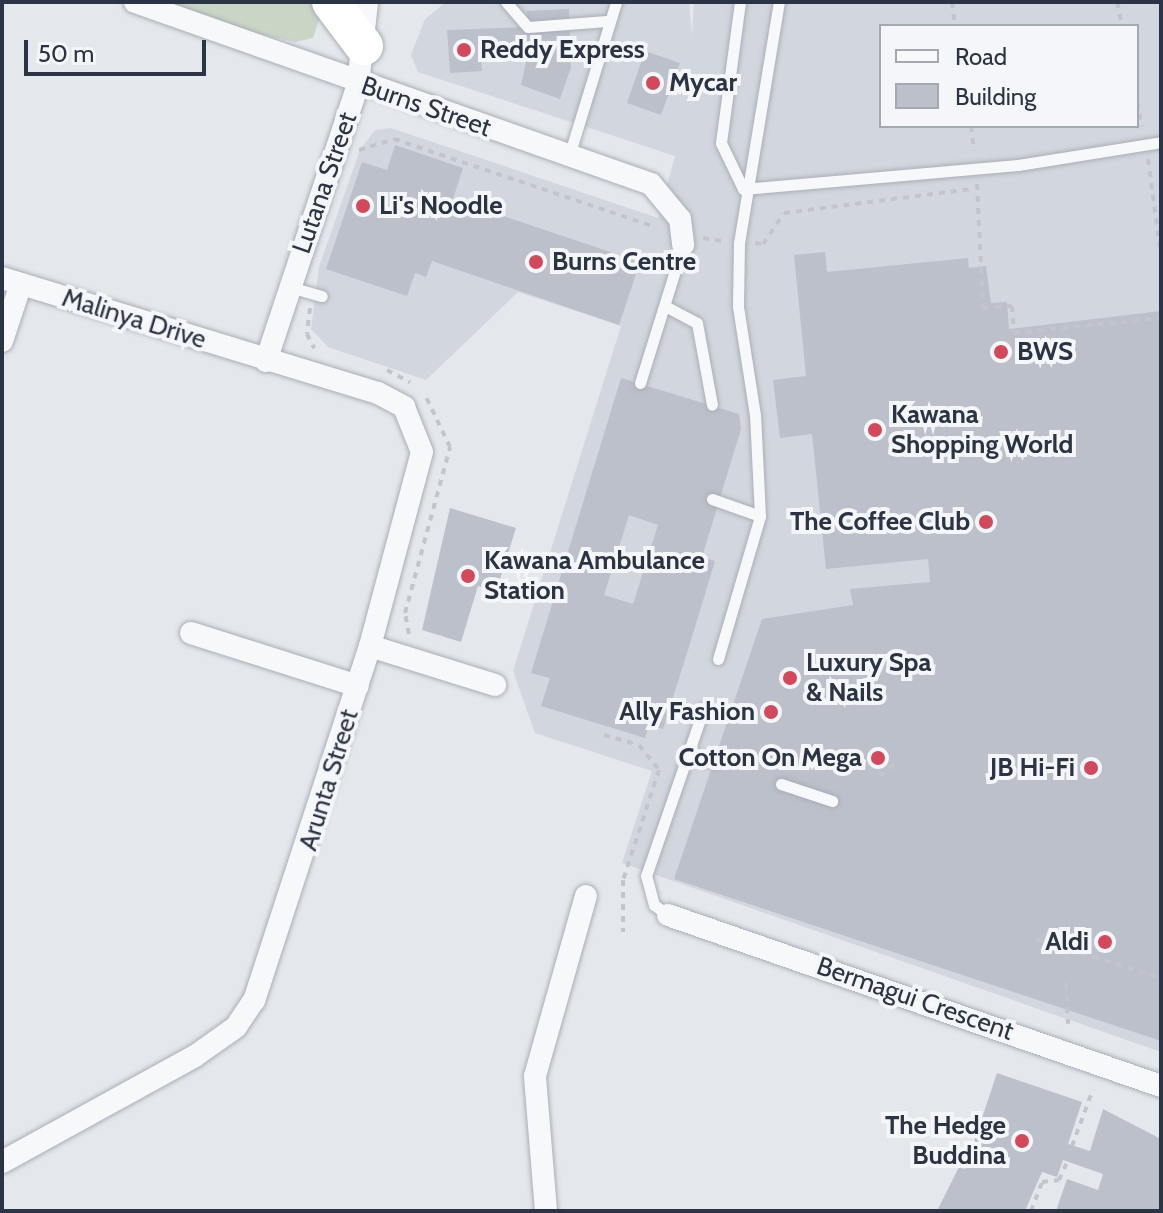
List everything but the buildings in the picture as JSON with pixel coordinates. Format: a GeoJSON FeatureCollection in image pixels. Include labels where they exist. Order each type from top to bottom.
{"type":"FeatureCollection","features":[{"type":"Feature","properties":{"kind":"highway"},"geometry":{"type":"LineString","coordinates":[[331,2],[364,46]]}},
{"type":"Feature","properties":{"kind":"street","name":"Burns Street"},"geometry":{"type":"LineString","coordinates":[[135,2],[358,84],[651,184],[680,219],[683,238]]}},
{"type":"Feature","properties":{"kind":"street","name":"Lutana Street"},"geometry":{"type":"LineString","coordinates":[[266,361],[358,84],[367,2]]}},
{"type":"Feature","properties":{"kind":"street"},"geometry":{"type":"LineString","coordinates":[[2,341],[12,281]]}},
{"type":"Feature","properties":{"kind":"street","name":"Malinya Drive"},"geometry":{"type":"LineString","coordinates":[[12,281],[266,361]]}},
{"type":"Feature","properties":{"kind":"street","name":"Arunta Street"},"geometry":{"type":"LineString","coordinates":[[2,1162],[91,1117],[236,1027],[269,970],[370,646],[419,478],[422,452],[415,427],[404,407],[378,393],[266,361]]}},
{"type":"Feature","properties":{"kind":"street"},"geometry":{"type":"LineString","coordinates":[[191,633],[358,686]]}},
{"type":"Feature","properties":{"kind":"street"},"geometry":{"type":"LineString","coordinates":[[370,646],[495,685]]}},
{"type":"Feature","properties":{"kind":"street"},"geometry":{"type":"LineString","coordinates":[[546,1211],[535,1076],[586,896]]}},
{"type":"Feature","properties":{"kind":"street","name":"Bermagui Crescent"},"geometry":{"type":"LineString","coordinates":[[668,915],[1161,1086]]}},
{"type":"Feature","properties":{"kind":"lane"},"geometry":{"type":"LineString","coordinates":[[506,2],[528,27],[607,21]]}},
{"type":"Feature","properties":{"kind":"lane"},"geometry":{"type":"LineString","coordinates":[[569,156],[607,21],[616,2]]}},
{"type":"Feature","properties":{"kind":"lane"},"geometry":{"type":"LineString","coordinates":[[740,2],[721,143],[743,189]]}},
{"type":"Feature","properties":{"kind":"lane"},"geometry":{"type":"LineString","coordinates":[[718,659],[760,516],[755,415],[738,306],[739,243],[743,189],[759,152],[779,2]]}},
{"type":"Feature","properties":{"kind":"lane"},"geometry":{"type":"LineString","coordinates":[[743,189],[1018,165],[1161,142]]}},
{"type":"Feature","properties":{"kind":"lane"},"geometry":{"type":"LineString","coordinates":[[640,383],[683,238]]}},
{"type":"Feature","properties":{"kind":"lane"},"geometry":{"type":"LineString","coordinates":[[290,287],[318,295]]}},
{"type":"Feature","properties":{"kind":"lane"},"geometry":{"type":"LineString","coordinates":[[665,306],[697,323],[712,405]]}},
{"type":"Feature","properties":{"kind":"lane"},"geometry":{"type":"LineString","coordinates":[[712,499],[760,516]]}},
{"type":"Feature","properties":{"kind":"lane"},"geometry":{"type":"LineString","coordinates":[[668,915],[654,905],[646,876],[704,708]]}},
{"type":"Feature","properties":{"kind":"lane"},"geometry":{"type":"LineString","coordinates":[[689,753],[714,762]]}},
{"type":"Feature","properties":{"kind":"lane"},"geometry":{"type":"LineString","coordinates":[[781,784],[832,801]]}},
{"type":"Feature","properties":{"kind":"path"},"geometry":{"type":"LineString","coordinates":[[952,2],[955,24]]}},
{"type":"Feature","properties":{"kind":"path"},"geometry":{"type":"LineString","coordinates":[[1117,2],[1122,24]]}},
{"type":"Feature","properties":{"kind":"path"},"geometry":{"type":"LineString","coordinates":[[1139,112],[1161,255]]}},
{"type":"Feature","properties":{"kind":"path"},"geometry":{"type":"LineString","coordinates":[[355,164],[359,150],[394,139],[683,238],[763,244],[784,213],[978,187],[983,308],[1012,306],[1014,333],[1161,318]]}},
{"type":"Feature","properties":{"kind":"path"},"geometry":{"type":"LineString","coordinates":[[318,295],[307,334],[325,355]]}},
{"type":"Feature","properties":{"kind":"path"},"geometry":{"type":"LineString","coordinates":[[381,369],[433,403],[450,447],[405,613],[416,641]]}},
{"type":"Feature","properties":{"kind":"path"},"geometry":{"type":"LineString","coordinates":[[604,735],[639,745],[659,770],[623,880],[623,932]]}},
{"type":"Feature","properties":{"kind":"path"},"geometry":{"type":"LineString","coordinates":[[880,776],[894,765]]}},
{"type":"Feature","properties":{"kind":"path"},"geometry":{"type":"LineString","coordinates":[[1036,939],[1161,978]]}},
{"type":"Feature","properties":{"kind":"path"},"geometry":{"type":"LineString","coordinates":[[1066,983],[1068,1024]]}},
{"type":"Feature","properties":{"kind":"path"},"geometry":{"type":"LineString","coordinates":[[1072,1146],[1092,1092]]}},
{"type":"Feature","properties":{"kind":"path"},"geometry":{"type":"LineString","coordinates":[[1031,1211],[1042,1182],[1059,1180],[1067,1162]]}},
{"type":"Feature","properties":{"kind":"shaded area","name":"Kawana Shopping World"},"geometry":{"type":"Polygon","coordinates":[[[446,2],[689,2],[692,36],[694,2],[1161,2],[1161,1052],[622,863],[652,771],[535,733],[513,671],[621,326],[518,292],[426,380],[328,347],[311,329],[319,267],[360,150],[375,130],[391,128],[658,218],[675,156],[418,72],[411,55],[425,19],[446,2]]]}},
{"type":"Feature","properties":{"kind":"green space"},"geometry":{"type":"Polygon","coordinates":[[[160,2],[319,2],[323,8],[313,38],[295,42],[194,20],[160,2]]]}},
{"type":"Feature","properties":{"kind":"place","name":"Reddy Express"},"geometry":{"type":"Point","coordinates":[464,50]}},
{"type":"Feature","properties":{"kind":"place","name":"Mycar"},"geometry":{"type":"Point","coordinates":[653,83]}},
{"type":"Feature","properties":{"kind":"place","name":"Li's Noodle"},"geometry":{"type":"Point","coordinates":[363,206]}},
{"type":"Feature","properties":{"kind":"place","name":"Burns Centre"},"geometry":{"type":"Point","coordinates":[536,262]}},
{"type":"Feature","properties":{"kind":"place","name":"BWS"},"geometry":{"type":"Point","coordinates":[1001,352]}},
{"type":"Feature","properties":{"kind":"place","name":"Kawana Shopping World"},"geometry":{"type":"Point","coordinates":[875,430]}},
{"type":"Feature","properties":{"kind":"place","name":"The Coffee Club"},"geometry":{"type":"Point","coordinates":[986,522]}},
{"type":"Feature","properties":{"kind":"place","name":"Kawana Ambulance Station"},"geometry":{"type":"Point","coordinates":[468,576]}},
{"type":"Feature","properties":{"kind":"place","name":"Luxury Spa & Nails"},"geometry":{"type":"Point","coordinates":[790,678]}},
{"type":"Feature","properties":{"kind":"place","name":"Ally Fashion"},"geometry":{"type":"Point","coordinates":[771,712]}},
{"type":"Feature","properties":{"kind":"place","name":"Cotton On Mega"},"geometry":{"type":"Point","coordinates":[878,758]}},
{"type":"Feature","properties":{"kind":"place","name":"JB Hi-Fi"},"geometry":{"type":"Point","coordinates":[1091,768]}},
{"type":"Feature","properties":{"kind":"place","name":"Aldi"},"geometry":{"type":"Point","coordinates":[1105,942]}},
{"type":"Feature","properties":{"kind":"place","name":"The Hedge Buddina"},"geometry":{"type":"Point","coordinates":[1022,1141]}}]}
